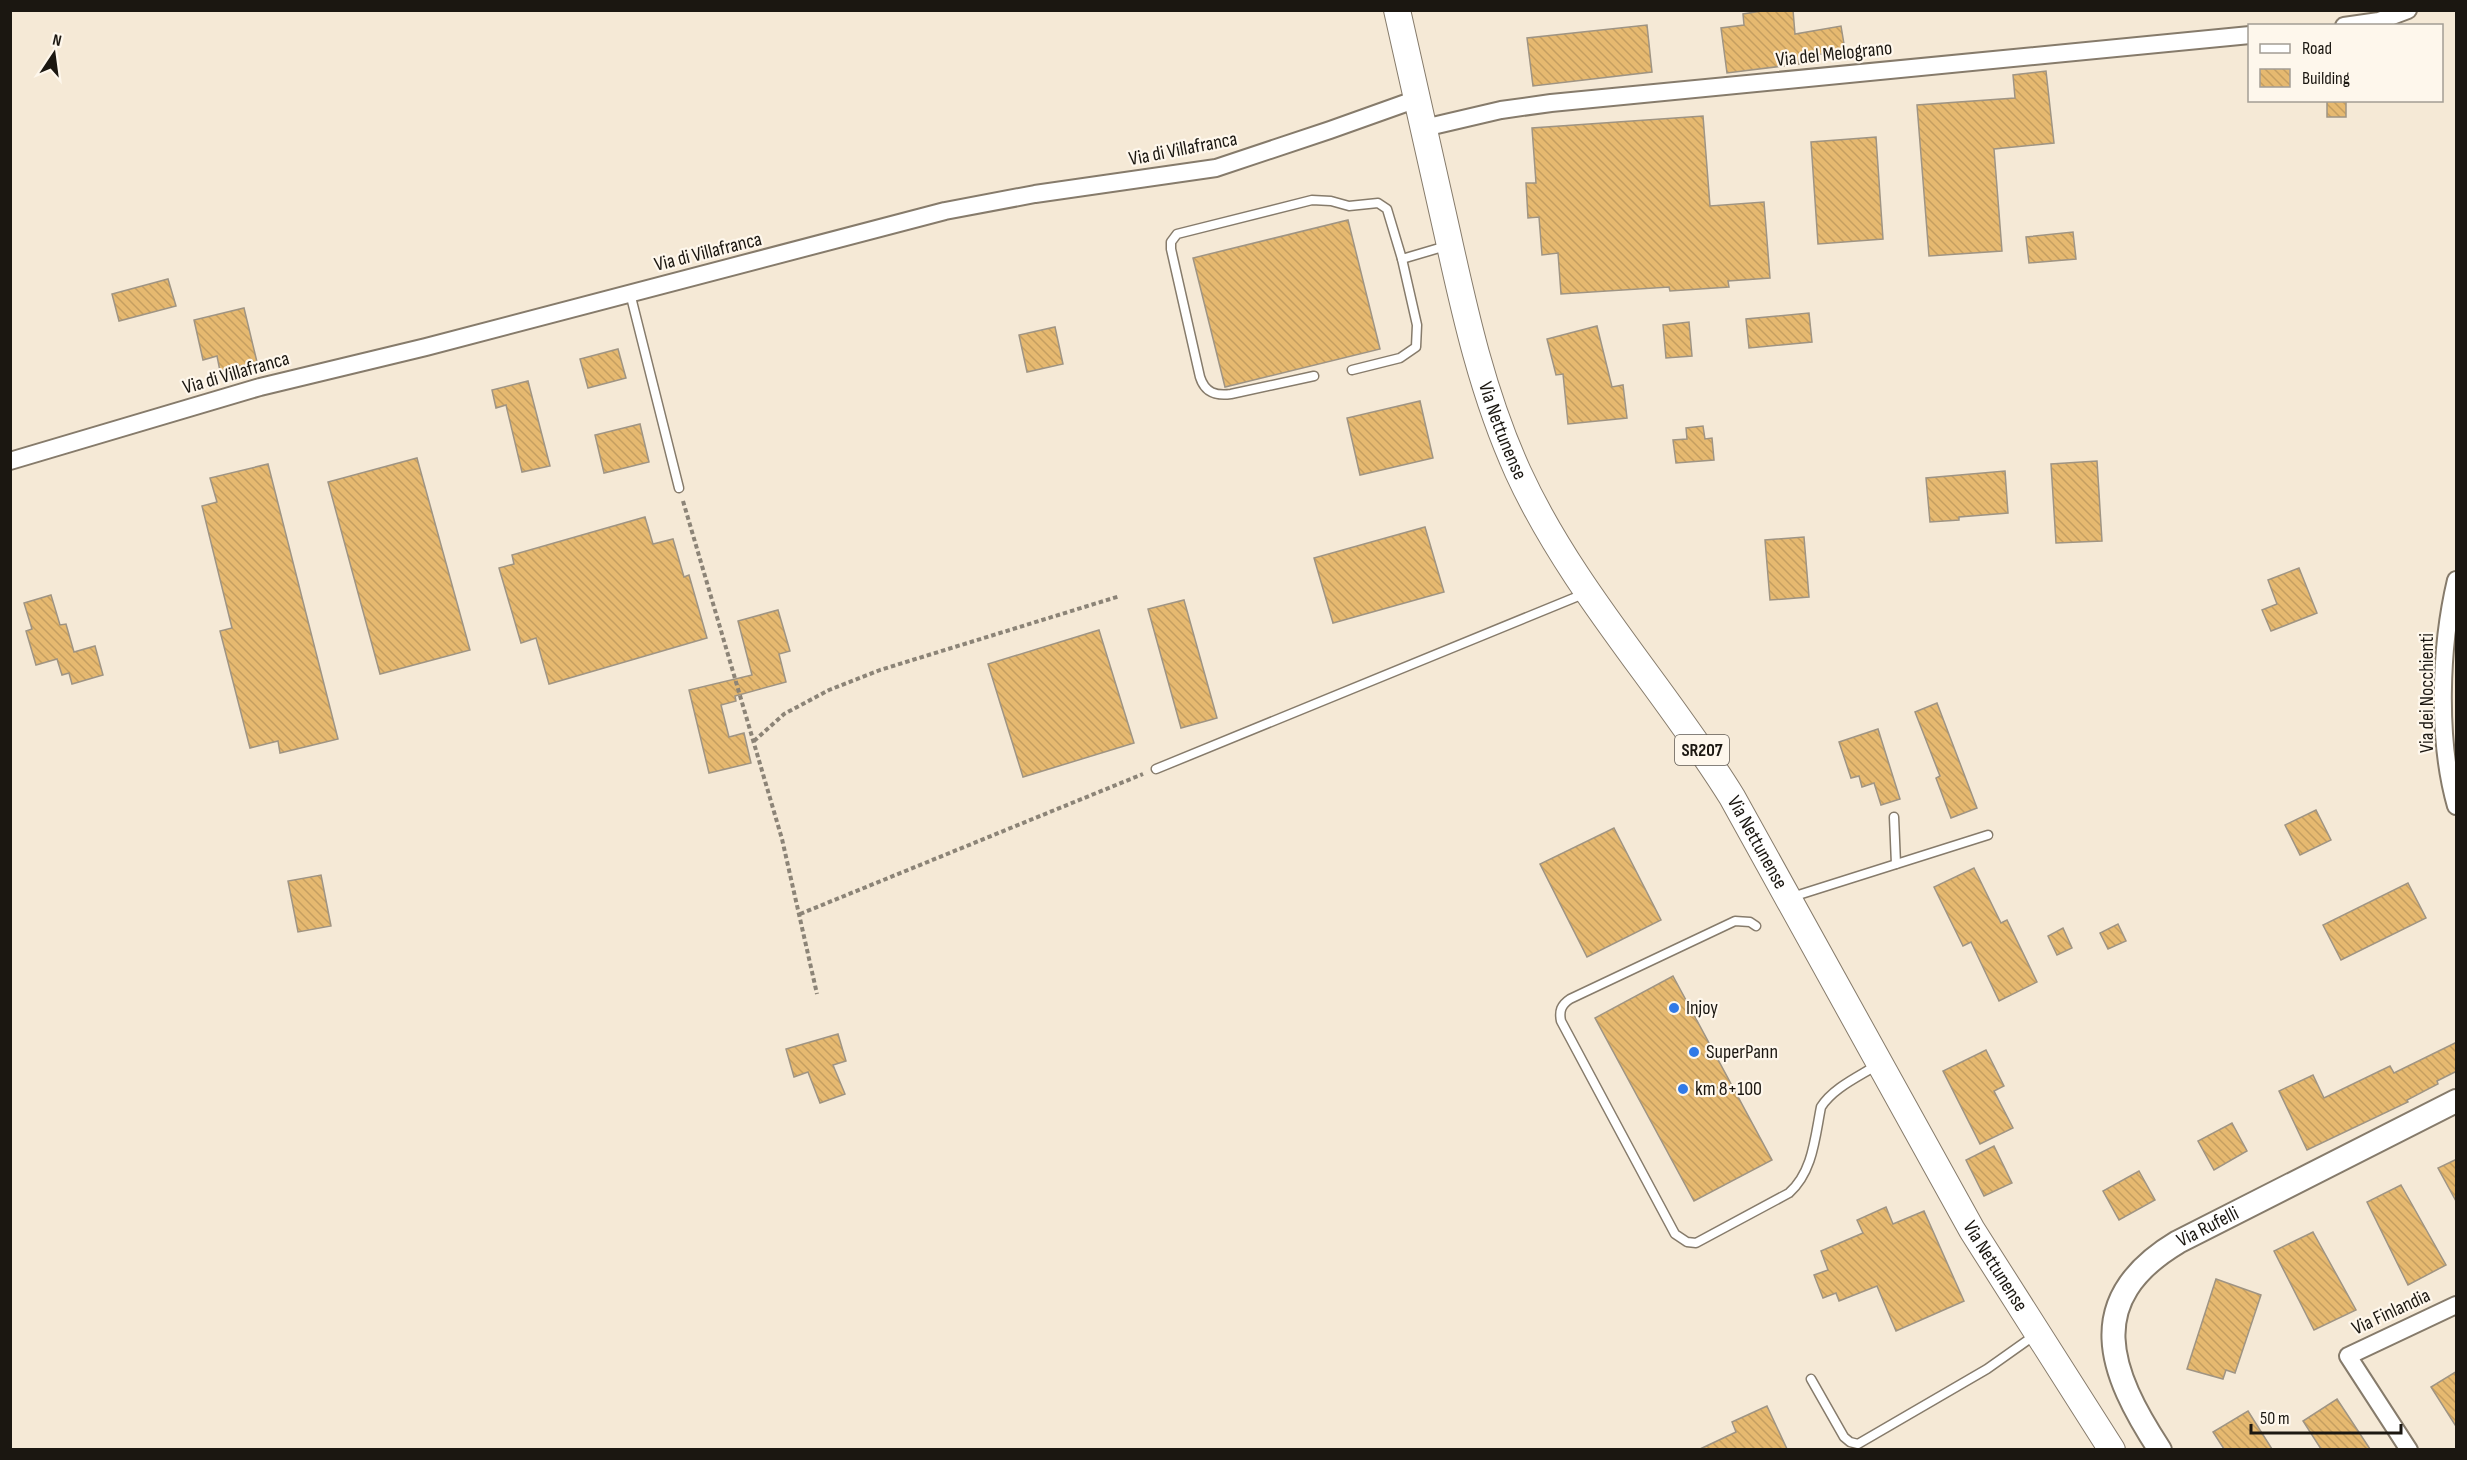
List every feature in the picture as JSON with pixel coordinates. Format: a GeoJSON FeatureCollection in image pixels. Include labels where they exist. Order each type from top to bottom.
{"type":"FeatureCollection","features":[{"type":"Feature","properties":{"kind":"main road","name":"Via Nettunense"},"geometry":{"type":"LineString","coordinates":[[1397,10],[1472,341],[1506,445],[1543,519],[1589,592],[1722,780],[1972,1230],[2112,1449]]}},
{"type":"Feature","properties":{"kind":"street"},"geometry":{"type":"LineString","coordinates":[[2358,24],[2379,21],[2408,10]]}},
{"type":"Feature","properties":{"kind":"street","name":"Via del Melograno"},"geometry":{"type":"LineString","coordinates":[[1424,128],[1501,110],[1551,103],[2248,35]]}},
{"type":"Feature","properties":{"kind":"street","name":"Via di Villafranca"},"geometry":{"type":"LineString","coordinates":[[10,461],[260,387],[970,206],[1216,168],[1417,99]]}},
{"type":"Feature","properties":{"kind":"street","name":"Via dei Nocchienti"},"geometry":{"type":"LineString","coordinates":[[2457,580],[2447,629],[2444,683],[2448,756],[2457,806]]}},
{"type":"Feature","properties":{"kind":"street","name":"Via Rufelli"},"geometry":{"type":"LineString","coordinates":[[2160,1449],[2125,1390],[2114,1351],[2114,1322],[2117,1309],[2134,1278],[2155,1258],[2178,1242],[2457,1101]]}},
{"type":"Feature","properties":{"kind":"street","name":"Via Finlandia"},"geometry":{"type":"LineString","coordinates":[[2409,1449],[2348,1356],[2457,1305]]}},
{"type":"Feature","properties":{"kind":"lane"},"geometry":{"type":"LineString","coordinates":[[1314,376],[1231,394],[1217,395],[1205,389],[1200,377],[1171,249],[1173,238],[1182,231],[1312,200],[1321,199],[1349,206],[1378,203],[1386,209],[1402,259],[1417,325],[1416,347],[1400,358],[1352,370]]}},
{"type":"Feature","properties":{"kind":"lane"},"geometry":{"type":"LineString","coordinates":[[1402,259],[1450,245]]}},
{"type":"Feature","properties":{"kind":"lane"},"geometry":{"type":"LineString","coordinates":[[630,292],[679,488]]}},
{"type":"Feature","properties":{"kind":"lane"},"geometry":{"type":"LineString","coordinates":[[1156,768],[1589,592]]}},
{"type":"Feature","properties":{"kind":"lane"},"geometry":{"type":"LineString","coordinates":[[1894,817],[1896,864]]}},
{"type":"Feature","properties":{"kind":"lane"},"geometry":{"type":"LineString","coordinates":[[1788,898],[1988,835]]}},
{"type":"Feature","properties":{"kind":"lane"},"geometry":{"type":"LineString","coordinates":[[1756,926],[1750,922],[1736,921],[1570,999],[1562,1006],[1560,1012],[1561,1021],[1675,1234],[1687,1242],[1696,1243],[1789,1193],[1799,1183],[1809,1165],[1821,1107],[1825,1101],[1836,1091],[1880,1064]]}},
{"type":"Feature","properties":{"kind":"lane"},"geometry":{"type":"LineString","coordinates":[[1811,1379],[1844,1437],[1858,1444],[1987,1369],[2038,1333]]}},
{"type":"Feature","properties":{"kind":"path"},"geometry":{"type":"LineString","coordinates":[[679,488],[782,839],[817,994]]}},
{"type":"Feature","properties":{"kind":"path"},"geometry":{"type":"LineString","coordinates":[[754,741],[784,714],[829,690],[880,670],[1120,596]]}},
{"type":"Feature","properties":{"kind":"path"},"geometry":{"type":"LineString","coordinates":[[800,914],[1156,768]]}},
{"type":"Feature","properties":{"kind":"building"},"geometry":{"type":"Polygon","coordinates":[[[1768,10],[1793,10],[1795,34],[1841,26],[1845,50],[1799,58],[1799,64],[1727,73],[1721,28],[1744,25],[1743,14],[1768,10]]]}},
{"type":"Feature","properties":{"kind":"building"},"geometry":{"type":"Polygon","coordinates":[[[1647,25],[1652,72],[1533,86],[1527,38],[1647,25]]]}},
{"type":"Feature","properties":{"kind":"building"},"geometry":{"type":"Polygon","coordinates":[[[2046,71],[2054,143],[1994,149],[2002,251],[1929,256],[1917,105],[2015,98],[2013,75],[2046,71]]]}},
{"type":"Feature","properties":{"kind":"building"},"geometry":{"type":"Polygon","coordinates":[[[2327,102],[2346,102],[2346,117],[2327,117],[2327,102]]]}},
{"type":"Feature","properties":{"kind":"building"},"geometry":{"type":"Polygon","coordinates":[[[1703,116],[1710,206],[1764,202],[1770,278],[1728,281],[1729,287],[1670,291],[1669,287],[1561,294],[1558,253],[1542,255],[1539,217],[1528,218],[1526,183],[1536,183],[1532,128],[1703,116]]]}},
{"type":"Feature","properties":{"kind":"building"},"geometry":{"type":"Polygon","coordinates":[[[1876,137],[1883,239],[1818,244],[1811,142],[1876,137]]]}},
{"type":"Feature","properties":{"kind":"building"},"geometry":{"type":"Polygon","coordinates":[[[1348,220],[1380,349],[1225,387],[1193,258],[1348,220]]]}},
{"type":"Feature","properties":{"kind":"building"},"geometry":{"type":"Polygon","coordinates":[[[2073,232],[2076,259],[2029,263],[2026,237],[2073,232]]]}},
{"type":"Feature","properties":{"kind":"building"},"geometry":{"type":"Polygon","coordinates":[[[168,279],[176,306],[119,321],[112,294],[168,279]]]}},
{"type":"Feature","properties":{"kind":"building"},"geometry":{"type":"Polygon","coordinates":[[[244,308],[257,362],[220,371],[217,356],[203,360],[194,320],[244,308]]]}},
{"type":"Feature","properties":{"kind":"building"},"geometry":{"type":"Polygon","coordinates":[[[1809,313],[1812,342],[1749,348],[1746,319],[1809,313]]]}},
{"type":"Feature","properties":{"kind":"building"},"geometry":{"type":"Polygon","coordinates":[[[1689,322],[1692,356],[1666,358],[1663,325],[1689,322]]]}},
{"type":"Feature","properties":{"kind":"building"},"geometry":{"type":"Polygon","coordinates":[[[1597,326],[1612,387],[1623,385],[1627,418],[1568,424],[1563,374],[1556,375],[1547,339],[1597,326]]]}},
{"type":"Feature","properties":{"kind":"building"},"geometry":{"type":"Polygon","coordinates":[[[1055,327],[1063,364],[1027,372],[1019,335],[1055,327]]]}},
{"type":"Feature","properties":{"kind":"building"},"geometry":{"type":"Polygon","coordinates":[[[618,349],[626,378],[588,388],[580,359],[618,349]]]}},
{"type":"Feature","properties":{"kind":"building"},"geometry":{"type":"Polygon","coordinates":[[[528,381],[550,466],[522,472],[506,405],[496,408],[492,390],[528,381]]]}},
{"type":"Feature","properties":{"kind":"building"},"geometry":{"type":"Polygon","coordinates":[[[1420,401],[1433,458],[1360,475],[1347,418],[1420,401]]]}},
{"type":"Feature","properties":{"kind":"building"},"geometry":{"type":"Polygon","coordinates":[[[640,424],[649,462],[604,473],[595,435],[640,424]]]}},
{"type":"Feature","properties":{"kind":"building"},"geometry":{"type":"Polygon","coordinates":[[[1703,426],[1705,439],[1712,438],[1714,460],[1676,463],[1673,440],[1687,439],[1686,428],[1703,426]]]}},
{"type":"Feature","properties":{"kind":"building"},"geometry":{"type":"Polygon","coordinates":[[[417,458],[470,650],[380,674],[328,482],[417,458]]]}},
{"type":"Feature","properties":{"kind":"building"},"geometry":{"type":"Polygon","coordinates":[[[2097,461],[2102,541],[2056,543],[2051,464],[2097,461]]]}},
{"type":"Feature","properties":{"kind":"building"},"geometry":{"type":"Polygon","coordinates":[[[268,464],[338,739],[280,753],[278,741],[250,748],[220,631],[232,628],[202,506],[217,502],[210,478],[268,464]]]}},
{"type":"Feature","properties":{"kind":"building"},"geometry":{"type":"Polygon","coordinates":[[[2005,471],[2008,513],[1930,522],[1926,478],[2005,471]]]}},
{"type":"Feature","properties":{"kind":"building"},"geometry":{"type":"Polygon","coordinates":[[[645,517],[653,544],[673,539],[684,577],[689,575],[707,638],[549,684],[536,638],[521,643],[499,568],[514,564],[512,555],[645,517]]]}},
{"type":"Feature","properties":{"kind":"building"},"geometry":{"type":"Polygon","coordinates":[[[1425,527],[1444,592],[1333,623],[1314,558],[1425,527]]]}},
{"type":"Feature","properties":{"kind":"building"},"geometry":{"type":"Polygon","coordinates":[[[1804,537],[1809,597],[1770,600],[1765,540],[1804,537]]]}},
{"type":"Feature","properties":{"kind":"building"},"geometry":{"type":"Polygon","coordinates":[[[2299,568],[2317,613],[2271,631],[2262,610],[2277,604],[2268,580],[2299,568]]]}},
{"type":"Feature","properties":{"kind":"building"},"geometry":{"type":"Polygon","coordinates":[[[51,595],[60,625],[66,624],[74,652],[95,646],[103,675],[72,684],[69,673],[62,675],[57,659],[36,665],[26,631],[32,629],[24,603],[51,595]]]}},
{"type":"Feature","properties":{"kind":"building"},"geometry":{"type":"Polygon","coordinates":[[[1184,600],[1217,718],[1181,728],[1148,609],[1184,600]]]}},
{"type":"Feature","properties":{"kind":"building"},"geometry":{"type":"Polygon","coordinates":[[[778,610],[790,651],[779,654],[786,682],[735,696],[736,701],[721,705],[729,737],[744,733],[751,763],[709,773],[689,690],[752,675],[738,621],[778,610]]]}},
{"type":"Feature","properties":{"kind":"building"},"geometry":{"type":"Polygon","coordinates":[[[1099,630],[1134,743],[1023,777],[988,664],[1099,630]]]}},
{"type":"Feature","properties":{"kind":"building"},"geometry":{"type":"Polygon","coordinates":[[[1937,703],[1977,808],[1951,818],[1936,778],[1940,776],[1915,712],[1937,703]]]}},
{"type":"Feature","properties":{"kind":"building"},"geometry":{"type":"Polygon","coordinates":[[[1878,729],[1900,799],[1881,805],[1874,783],[1862,787],[1859,776],[1851,778],[1839,742],[1878,729]]]}},
{"type":"Feature","properties":{"kind":"building"},"geometry":{"type":"Polygon","coordinates":[[[2316,810],[2331,840],[2300,855],[2285,825],[2316,810]]]}},
{"type":"Feature","properties":{"kind":"building"},"geometry":{"type":"Polygon","coordinates":[[[1614,828],[1661,920],[1587,957],[1540,864],[1614,828]]]}},
{"type":"Feature","properties":{"kind":"building"},"geometry":{"type":"Polygon","coordinates":[[[1974,868],[2001,923],[2007,920],[2037,982],[1999,1001],[1971,942],[1963,946],[1934,887],[1974,868]]]}},
{"type":"Feature","properties":{"kind":"building"},"geometry":{"type":"Polygon","coordinates":[[[321,875],[331,926],[298,932],[288,881],[321,875]]]}},
{"type":"Feature","properties":{"kind":"building"},"geometry":{"type":"Polygon","coordinates":[[[2408,883],[2426,918],[2341,960],[2323,925],[2408,883]]]}},
{"type":"Feature","properties":{"kind":"building"},"geometry":{"type":"Polygon","coordinates":[[[2118,924],[2126,941],[2108,949],[2100,933],[2118,924]]]}},
{"type":"Feature","properties":{"kind":"building"},"geometry":{"type":"Polygon","coordinates":[[[2063,928],[2072,948],[2057,955],[2048,936],[2063,928]]]}},
{"type":"Feature","properties":{"kind":"building","name":"km 8+100"},"geometry":{"type":"Polygon","coordinates":[[[1673,976],[1772,1160],[1694,1201],[1595,1018],[1673,976]]]}},
{"type":"Feature","properties":{"kind":"building"},"geometry":{"type":"Polygon","coordinates":[[[838,1034],[846,1061],[833,1065],[845,1094],[820,1103],[808,1072],[794,1077],[786,1049],[838,1034]]]}},
{"type":"Feature","properties":{"kind":"building"},"geometry":{"type":"Polygon","coordinates":[[[2457,1042],[2457,1071],[2437,1081],[2438,1084],[2407,1100],[2408,1102],[2307,1150],[2279,1091],[2313,1075],[2324,1098],[2390,1066],[2394,1073],[2457,1042]]]}},
{"type":"Feature","properties":{"kind":"building"},"geometry":{"type":"Polygon","coordinates":[[[1986,1050],[2004,1086],[1994,1091],[2013,1128],[1980,1144],[1943,1071],[1986,1050]]]}},
{"type":"Feature","properties":{"kind":"building"},"geometry":{"type":"Polygon","coordinates":[[[2232,1123],[2247,1151],[2214,1170],[2198,1141],[2232,1123]]]}},
{"type":"Feature","properties":{"kind":"building"},"geometry":{"type":"Polygon","coordinates":[[[1994,1146],[2012,1183],[1984,1196],[1966,1160],[1994,1146]]]}},
{"type":"Feature","properties":{"kind":"building"},"geometry":{"type":"Polygon","coordinates":[[[2457,1159],[2457,1203],[2438,1168],[2457,1159]]]}},
{"type":"Feature","properties":{"kind":"building"},"geometry":{"type":"Polygon","coordinates":[[[2139,1171],[2155,1200],[2119,1220],[2103,1191],[2139,1171]]]}},
{"type":"Feature","properties":{"kind":"building"},"geometry":{"type":"Polygon","coordinates":[[[2401,1185],[2446,1265],[2408,1285],[2367,1202],[2401,1185]]]}},
{"type":"Feature","properties":{"kind":"building"},"geometry":{"type":"Polygon","coordinates":[[[1886,1207],[1893,1224],[1924,1211],[1964,1301],[1896,1331],[1877,1286],[1839,1301],[1836,1293],[1823,1298],[1814,1275],[1828,1270],[1821,1251],[1863,1233],[1857,1220],[1886,1207]]]}},
{"type":"Feature","properties":{"kind":"building"},"geometry":{"type":"Polygon","coordinates":[[[2313,1232],[2356,1310],[2314,1330],[2274,1251],[2313,1232]]]}},
{"type":"Feature","properties":{"kind":"building"},"geometry":{"type":"Polygon","coordinates":[[[2216,1279],[2261,1295],[2235,1373],[2226,1370],[2223,1379],[2187,1369],[2216,1279]]]}},
{"type":"Feature","properties":{"kind":"building"},"geometry":{"type":"Polygon","coordinates":[[[2457,1371],[2457,1428],[2431,1387],[2457,1371]]]}},
{"type":"Feature","properties":{"kind":"building"},"geometry":{"type":"Polygon","coordinates":[[[2337,1399],[2370,1449],[2321,1449],[2303,1421],[2337,1399]]]}},
{"type":"Feature","properties":{"kind":"building"},"geometry":{"type":"Polygon","coordinates":[[[1767,1406],[1787,1449],[1700,1449],[1736,1432],[1732,1422],[1767,1406]]]}},
{"type":"Feature","properties":{"kind":"building"},"geometry":{"type":"Polygon","coordinates":[[[2248,1411],[2272,1449],[2224,1449],[2213,1432],[2248,1411]]]}},
{"type":"Feature","properties":{"kind":"place","name":"Injoy"},"geometry":{"type":"Point","coordinates":[1674,1008]}},
{"type":"Feature","properties":{"kind":"place","name":"SuperPann"},"geometry":{"type":"Point","coordinates":[1694,1052]}},
{"type":"Feature","properties":{"kind":"place","name":"km 8+100"},"geometry":{"type":"Point","coordinates":[1683,1089]}}]}
